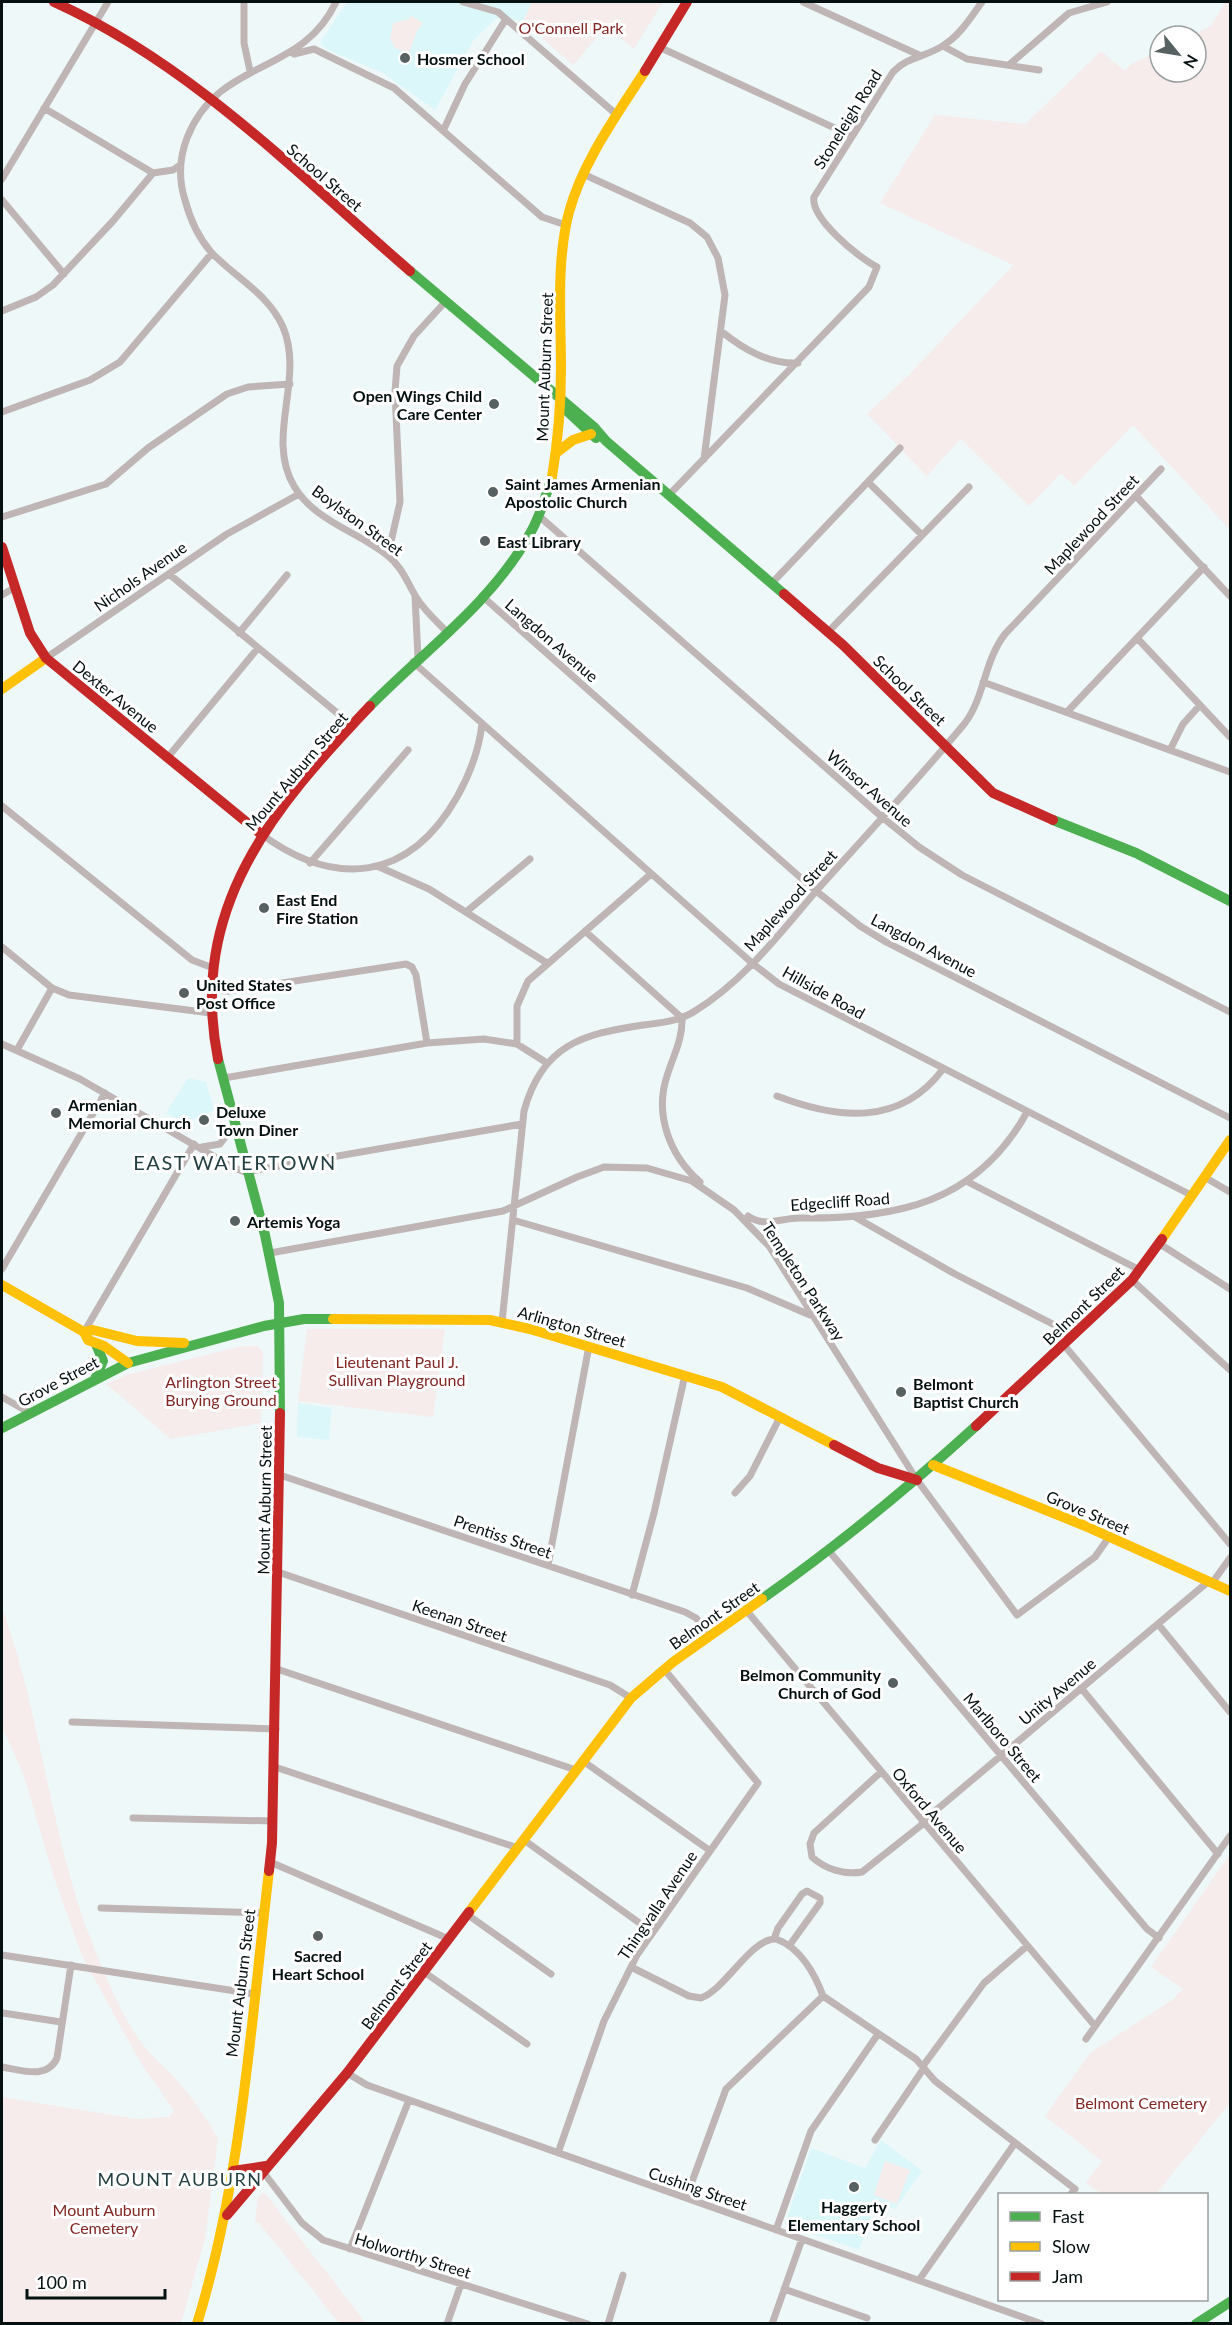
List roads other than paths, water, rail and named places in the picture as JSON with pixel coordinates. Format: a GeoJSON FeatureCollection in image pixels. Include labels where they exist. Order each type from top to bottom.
{"type":"FeatureCollection","features":[{"type":"Feature","properties":{"kind":"main road","name":"School Street"},"geometry":{"type":"LineString","coordinates":[[54,2],[96,21],[162,60],[211,99],[559,400],[594,427],[606,441],[828,632],[987,788],[1003,800],[1136,853],[1230,901]]}},
{"type":"Feature","properties":{"kind":"main road","name":"Mount Auburn Street"},"geometry":{"type":"LineString","coordinates":[[197,2324],[213,2274],[225,2217],[255,1994],[273,1821],[277,1668],[280,1322],[270,1253],[224,1078],[211,1013],[213,968],[219,926],[226,900],[243,862],[261,834],[353,726],[415,660],[482,596],[516,556],[539,516],[549,490],[556,453],[561,268],[566,225],[572,202],[583,174],[687,2]]}},
{"type":"Feature","properties":{"kind":"main road","name":"School Street"},"geometry":{"type":"LineString","coordinates":[[559,400],[569,416],[591,434],[606,441]]}},
{"type":"Feature","properties":{"kind":"main road"},"geometry":{"type":"LineString","coordinates":[[556,453],[573,440],[591,434]]}},
{"type":"Feature","properties":{"kind":"main road","name":"Dexter Avenue"},"geometry":{"type":"LineString","coordinates":[[2,547],[33,642],[46,658],[261,834]]}},
{"type":"Feature","properties":{"kind":"main road","name":"Nichols Avenue"},"geometry":{"type":"LineString","coordinates":[[2,689],[46,658]]}},
{"type":"Feature","properties":{"kind":"main road","name":"Belmont Street"},"geometry":{"type":"LineString","coordinates":[[225,2217],[263,2168],[311,2119],[347,2073],[631,1698],[664,1669],[829,1551],[917,1480],[1064,1345],[1132,1280],[1160,1244],[1230,1140]]}},
{"type":"Feature","properties":{"kind":"main road","name":"Arlington Street"},"geometry":{"type":"LineString","coordinates":[[2,1285],[84,1332],[88,1340],[104,1346],[129,1363],[280,1322],[304,1319],[502,1322],[685,1375],[738,1394],[878,1468],[917,1480]]}},
{"type":"Feature","properties":{"kind":"main road","name":"Arlington Street"},"geometry":{"type":"LineString","coordinates":[[84,1332],[93,1330],[118,1338],[196,1344]]}},
{"type":"Feature","properties":{"kind":"main road"},"geometry":{"type":"LineString","coordinates":[[118,1338],[124,1341],[128,1349],[129,1363]]}},
{"type":"Feature","properties":{"kind":"main road"},"geometry":{"type":"LineString","coordinates":[[95,1379],[103,1362],[96,1344]]}},
{"type":"Feature","properties":{"kind":"main road","name":"Grove Street"},"geometry":{"type":"LineString","coordinates":[[2,1428],[129,1363]]}},
{"type":"Feature","properties":{"kind":"main road","name":"Grove Street"},"geometry":{"type":"LineString","coordinates":[[933,1465],[1109,1537],[1230,1591]]}},
{"type":"Feature","properties":{"kind":"main road"},"geometry":{"type":"LineString","coordinates":[[233,2171],[263,2168]]}},
{"type":"Feature","properties":{"kind":"main road"},"geometry":{"type":"LineString","coordinates":[[1196,2324],[1230,2302]]}},
{"type":"Feature","properties":{"kind":"street"},"geometry":{"type":"LineString","coordinates":[[2,179],[108,2]]}},
{"type":"Feature","properties":{"kind":"street"},"geometry":{"type":"LineString","coordinates":[[244,2],[244,43],[250,71]]}},
{"type":"Feature","properties":{"kind":"street","name":"Boylston Street"},"geometry":{"type":"LineString","coordinates":[[336,2],[312,37],[286,56],[250,71],[229,83],[211,99],[191,128],[180,165],[182,192],[191,219],[212,253],[258,292],[279,320],[289,353],[290,384],[283,451],[289,474],[299,494],[324,516],[388,555],[403,572],[415,596],[446,631]]}},
{"type":"Feature","properties":{"kind":"street"},"geometry":{"type":"LineString","coordinates":[[463,2],[495,10],[618,116]]}},
{"type":"Feature","properties":{"kind":"street"},"geometry":{"type":"LineString","coordinates":[[802,2],[919,55]]}},
{"type":"Feature","properties":{"kind":"street","name":"Stoneleigh Road"},"geometry":{"type":"LineString","coordinates":[[798,363],[864,294],[877,267],[856,254],[819,216],[813,204],[817,191],[893,72],[900,64],[943,46],[961,30],[982,2]]}},
{"type":"Feature","properties":{"kind":"street"},"geometry":{"type":"LineString","coordinates":[[1010,64],[1069,13],[1107,2]]}},
{"type":"Feature","properties":{"kind":"street"},"geometry":{"type":"LineString","coordinates":[[443,131],[465,84],[506,19]]}},
{"type":"Feature","properties":{"kind":"street"},"geometry":{"type":"LineString","coordinates":[[659,46],[852,136]]}},
{"type":"Feature","properties":{"kind":"street"},"geometry":{"type":"LineString","coordinates":[[943,46],[967,59],[1039,70]]}},
{"type":"Feature","properties":{"kind":"street"},"geometry":{"type":"LineString","coordinates":[[286,56],[314,49],[365,72],[393,88],[542,217],[566,225]]}},
{"type":"Feature","properties":{"kind":"street"},"geometry":{"type":"LineString","coordinates":[[44,108],[153,173]]}},
{"type":"Feature","properties":{"kind":"street"},"geometry":{"type":"LineString","coordinates":[[2,311],[36,297],[64,274],[153,173],[172,170],[180,165]]}},
{"type":"Feature","properties":{"kind":"street"},"geometry":{"type":"LineString","coordinates":[[583,174],[679,216],[706,237],[718,258],[724,282],[721,331],[704,459]]}},
{"type":"Feature","properties":{"kind":"street"},"geometry":{"type":"LineString","coordinates":[[2,200],[64,274]]}},
{"type":"Feature","properties":{"kind":"street"},"geometry":{"type":"LineString","coordinates":[[2,412],[90,380],[115,366],[212,253]]}},
{"type":"Feature","properties":{"kind":"street"},"geometry":{"type":"LineString","coordinates":[[388,555],[400,502],[394,391],[397,366],[410,341],[446,301]]}},
{"type":"Feature","properties":{"kind":"street"},"geometry":{"type":"LineString","coordinates":[[721,331],[734,342],[761,356],[798,363]]}},
{"type":"Feature","properties":{"kind":"street"},"geometry":{"type":"LineString","coordinates":[[669,495],[798,363]]}},
{"type":"Feature","properties":{"kind":"street"},"geometry":{"type":"LineString","coordinates":[[2,517],[106,484],[148,448],[227,394],[261,385],[290,384]]}},
{"type":"Feature","properties":{"kind":"street"},"geometry":{"type":"LineString","coordinates":[[772,583],[900,448]]}},
{"type":"Feature","properties":{"kind":"street","name":"Maplewood Street"},"geometry":{"type":"LineString","coordinates":[[502,1322],[522,1124],[528,1097],[547,1063],[566,1046],[592,1034],[682,1018],[717,996],[752,963],[945,746],[972,712],[993,653],[1005,634],[1161,469]]}},
{"type":"Feature","properties":{"kind":"street"},"geometry":{"type":"LineString","coordinates":[[868,482],[922,535]]}},
{"type":"Feature","properties":{"kind":"street"},"geometry":{"type":"LineString","coordinates":[[828,632],[969,487]]}},
{"type":"Feature","properties":{"kind":"street","name":"Nichols Avenue"},"geometry":{"type":"LineString","coordinates":[[46,658],[256,516],[299,494]]}},
{"type":"Feature","properties":{"kind":"street"},"geometry":{"type":"LineString","coordinates":[[1136,496],[1230,596]]}},
{"type":"Feature","properties":{"kind":"street","name":"Winsor Avenue"},"geometry":{"type":"LineString","coordinates":[[539,516],[882,817],[926,852],[962,876],[1230,1012]]}},
{"type":"Feature","properties":{"kind":"street"},"geometry":{"type":"LineString","coordinates":[[1067,712],[1204,567]]}},
{"type":"Feature","properties":{"kind":"street"},"geometry":{"type":"LineString","coordinates":[[169,574],[353,726]]}},
{"type":"Feature","properties":{"kind":"street"},"geometry":{"type":"LineString","coordinates":[[239,633],[287,575]]}},
{"type":"Feature","properties":{"kind":"street"},"geometry":{"type":"LineString","coordinates":[[2,596],[14,588]]}},
{"type":"Feature","properties":{"kind":"street","name":"Boylston Street"},"geometry":{"type":"LineString","coordinates":[[415,596],[415,660]]}},
{"type":"Feature","properties":{"kind":"street","name":"Langdon Avenue"},"geometry":{"type":"LineString","coordinates":[[482,596],[816,891],[860,926],[886,942],[1230,1118]]}},
{"type":"Feature","properties":{"kind":"street"},"geometry":{"type":"LineString","coordinates":[[1137,638],[1230,737]]}},
{"type":"Feature","properties":{"kind":"street"},"geometry":{"type":"LineString","coordinates":[[168,757],[258,648]]}},
{"type":"Feature","properties":{"kind":"street","name":"Hillside Road"},"geometry":{"type":"LineString","coordinates":[[415,660],[483,724],[752,963],[792,992],[1193,1196]]}},
{"type":"Feature","properties":{"kind":"street"},"geometry":{"type":"LineString","coordinates":[[983,682],[1230,772]]}},
{"type":"Feature","properties":{"kind":"street"},"geometry":{"type":"LineString","coordinates":[[1170,750],[1184,724],[1200,705]]}},
{"type":"Feature","properties":{"kind":"street"},"geometry":{"type":"LineString","coordinates":[[261,834],[280,848],[310,863],[347,868],[377,866],[414,849],[444,818],[473,764],[483,724]]}},
{"type":"Feature","properties":{"kind":"street"},"geometry":{"type":"LineString","coordinates":[[310,863],[408,750]]}},
{"type":"Feature","properties":{"kind":"street"},"geometry":{"type":"LineString","coordinates":[[2,806],[192,960],[213,968]]}},
{"type":"Feature","properties":{"kind":"street"},"geometry":{"type":"LineString","coordinates":[[466,912],[530,859]]}},
{"type":"Feature","properties":{"kind":"street"},"geometry":{"type":"LineString","coordinates":[[377,866],[414,881],[547,963]]}},
{"type":"Feature","properties":{"kind":"street"},"geometry":{"type":"LineString","coordinates":[[517,1044],[519,997],[528,981],[651,874]]}},
{"type":"Feature","properties":{"kind":"street"},"geometry":{"type":"LineString","coordinates":[[585,931],[682,1018]]}},
{"type":"Feature","properties":{"kind":"street"},"geometry":{"type":"LineString","coordinates":[[2,947],[52,988],[77,996],[211,1013]]}},
{"type":"Feature","properties":{"kind":"street"},"geometry":{"type":"LineString","coordinates":[[211,990],[229,991],[400,964],[412,967],[416,975],[427,1043]]}},
{"type":"Feature","properties":{"kind":"street"},"geometry":{"type":"LineString","coordinates":[[17,1050],[52,988]]}},
{"type":"Feature","properties":{"kind":"street","name":"Edgecliff Road"},"geometry":{"type":"LineString","coordinates":[[682,1018],[681,1035],[663,1093],[663,1119],[670,1142],[683,1165],[717,1196],[755,1222],[764,1224],[788,1218],[855,1217],[918,1206],[968,1182],[999,1154],[1027,1112]]}},
{"type":"Feature","properties":{"kind":"street"},"geometry":{"type":"LineString","coordinates":[[224,1078],[427,1043],[484,1039],[517,1044],[547,1063]]}},
{"type":"Feature","properties":{"kind":"street"},"geometry":{"type":"LineString","coordinates":[[2,1044],[63,1070],[234,1168],[249,1172],[522,1124]]}},
{"type":"Feature","properties":{"kind":"street"},"geometry":{"type":"LineString","coordinates":[[777,1096],[831,1112],[846,1114],[880,1111],[916,1096],[943,1069]]}},
{"type":"Feature","properties":{"kind":"street"},"geometry":{"type":"LineString","coordinates":[[2,1269],[105,1093]]}},
{"type":"Feature","properties":{"kind":"street"},"geometry":{"type":"LineString","coordinates":[[197,1145],[212,1147],[224,1141],[235,1122]]}},
{"type":"Feature","properties":{"kind":"street"},"geometry":{"type":"LineString","coordinates":[[84,1332],[197,1145]]}},
{"type":"Feature","properties":{"kind":"street","name":"Templeton Parkway"},"geometry":{"type":"LineString","coordinates":[[270,1253],[503,1211],[590,1171],[620,1165],[665,1172],[692,1181],[717,1196],[760,1234],[917,1480],[1017,1615],[1095,1557],[1109,1537]]}},
{"type":"Feature","properties":{"kind":"street"},"geometry":{"type":"LineString","coordinates":[[1206,1178],[1230,1192]]}},
{"type":"Feature","properties":{"kind":"street"},"geometry":{"type":"LineString","coordinates":[[968,1182],[1140,1270]]}},
{"type":"Feature","properties":{"kind":"street"},"geometry":{"type":"LineString","coordinates":[[855,1217],[955,1274],[1074,1335]]}},
{"type":"Feature","properties":{"kind":"street"},"geometry":{"type":"LineString","coordinates":[[513,1220],[747,1288],[781,1300],[812,1316]]}},
{"type":"Feature","properties":{"kind":"street"},"geometry":{"type":"LineString","coordinates":[[1160,1244],[1230,1289]]}},
{"type":"Feature","properties":{"kind":"street"},"geometry":{"type":"LineString","coordinates":[[1132,1280],[1230,1370]]}},
{"type":"Feature","properties":{"kind":"street"},"geometry":{"type":"LineString","coordinates":[[1064,1345],[1230,1544]]}},
{"type":"Feature","properties":{"kind":"street"},"geometry":{"type":"LineString","coordinates":[[548,1565],[589,1346]]}},
{"type":"Feature","properties":{"kind":"street"},"geometry":{"type":"LineString","coordinates":[[632,1595],[654,1514],[685,1375]]}},
{"type":"Feature","properties":{"kind":"street"},"geometry":{"type":"LineString","coordinates":[[2,1397],[30,1413]]}},
{"type":"Feature","properties":{"kind":"street"},"geometry":{"type":"LineString","coordinates":[[735,1493],[750,1476],[780,1417]]}},
{"type":"Feature","properties":{"kind":"street","name":"Prentiss Street"},"geometry":{"type":"LineString","coordinates":[[280,1475],[691,1615],[710,1635]]}},
{"type":"Feature","properties":{"kind":"street","name":"Marlboro Street"},"geometry":{"type":"LineString","coordinates":[[829,1551],[1147,1929],[1159,1938]]}},
{"type":"Feature","properties":{"kind":"street","name":"Unity Avenue"},"geometry":{"type":"LineString","coordinates":[[881,1772],[814,1833],[810,1844],[812,1857],[831,1869],[848,1873],[862,1872],[1210,1582],[1230,1558]]}},
{"type":"Feature","properties":{"kind":"street","name":"Keenan Street"},"geometry":{"type":"LineString","coordinates":[[278,1572],[610,1685],[631,1698]]}},
{"type":"Feature","properties":{"kind":"street","name":"Oxford Avenue"},"geometry":{"type":"LineString","coordinates":[[746,1610],[1095,2026]]}},
{"type":"Feature","properties":{"kind":"street"},"geometry":{"type":"LineString","coordinates":[[1158,1624],[1230,1712]]}},
{"type":"Feature","properties":{"kind":"street"},"geometry":{"type":"LineString","coordinates":[[277,1668],[579,1765],[709,1850]]}},
{"type":"Feature","properties":{"kind":"street","name":"Thingvalla Avenue"},"geometry":{"type":"LineString","coordinates":[[558,2152],[604,2021],[630,1967],[709,1850],[758,1783],[664,1669]]}},
{"type":"Feature","properties":{"kind":"street"},"geometry":{"type":"LineString","coordinates":[[1081,1688],[1218,1854]]}},
{"type":"Feature","properties":{"kind":"street"},"geometry":{"type":"LineString","coordinates":[[72,1722],[276,1729]]}},
{"type":"Feature","properties":{"kind":"street"},"geometry":{"type":"LineString","coordinates":[[275,1767],[521,1844],[652,1932]]}},
{"type":"Feature","properties":{"kind":"street"},"geometry":{"type":"LineString","coordinates":[[133,1818],[273,1821]]}},
{"type":"Feature","properties":{"kind":"street"},"geometry":{"type":"LineString","coordinates":[[1086,2039],[1230,1836]]}},
{"type":"Feature","properties":{"kind":"street"},"geometry":{"type":"LineString","coordinates":[[270,1863],[449,1939]]}},
{"type":"Feature","properties":{"kind":"street"},"geometry":{"type":"LineString","coordinates":[[630,1967],[689,1996],[701,1998],[712,1992],[762,1944],[774,1939],[778,1928],[802,1894],[810,1891],[820,1898],[820,1903],[789,1946]]}},
{"type":"Feature","properties":{"kind":"street"},"geometry":{"type":"LineString","coordinates":[[101,1908],[264,1913]]}},
{"type":"Feature","properties":{"kind":"street"},"geometry":{"type":"LineString","coordinates":[[468,1915],[551,1974]]}},
{"type":"Feature","properties":{"kind":"street"},"geometry":{"type":"LineString","coordinates":[[774,1939],[789,1946],[813,1972],[823,1996],[924,2067],[935,2081],[1075,2189],[1072,2193]]}},
{"type":"Feature","properties":{"kind":"street"},"geometry":{"type":"LineString","coordinates":[[874,2140],[984,1983],[1027,1946]]}},
{"type":"Feature","properties":{"kind":"street"},"geometry":{"type":"LineString","coordinates":[[2,1955],[255,1994]]}},
{"type":"Feature","properties":{"kind":"street"},"geometry":{"type":"LineString","coordinates":[[2,2067],[44,2072],[53,2067],[57,2058],[70,1965]]}},
{"type":"Feature","properties":{"kind":"street"},"geometry":{"type":"LineString","coordinates":[[424,1972],[527,2044]]}},
{"type":"Feature","properties":{"kind":"street"},"geometry":{"type":"LineString","coordinates":[[686,2198],[726,2089],[823,1996]]}},
{"type":"Feature","properties":{"kind":"street"},"geometry":{"type":"LineString","coordinates":[[3,2013],[61,2022]]}},
{"type":"Feature","properties":{"kind":"street"},"geometry":{"type":"LineString","coordinates":[[777,2230],[812,2131],[878,2034]]}},
{"type":"Feature","properties":{"kind":"street","name":"Cushing Street"},"geometry":{"type":"LineString","coordinates":[[347,2073],[362,2083],[409,2100],[1042,2324]]}},
{"type":"Feature","properties":{"kind":"street"},"geometry":{"type":"LineString","coordinates":[[350,2249],[409,2100]]}},
{"type":"Feature","properties":{"kind":"street"},"geometry":{"type":"LineString","coordinates":[[919,2280],[1015,2144]]}},
{"type":"Feature","properties":{"kind":"street","name":"Holworthy Street"},"geometry":{"type":"LineString","coordinates":[[263,2168],[308,2229],[323,2240],[461,2283],[567,2320],[588,2324]]}},
{"type":"Feature","properties":{"kind":"street"},"geometry":{"type":"LineString","coordinates":[[772,2324],[802,2239]]}},
{"type":"Feature","properties":{"kind":"street"},"geometry":{"type":"LineString","coordinates":[[608,2324],[623,2275]]}},
{"type":"Feature","properties":{"kind":"street"},"geometry":{"type":"LineString","coordinates":[[447,2324],[461,2283]]}},
{"type":"Feature","properties":{"kind":"street"},"geometry":{"type":"LineString","coordinates":[[784,2289],[867,2318]]}},
{"type":"Feature","properties":{"kind":"place","name":"Hosmer School"},"geometry":{"type":"Point","coordinates":[405,58]}},
{"type":"Feature","properties":{"kind":"place","name":"Open Wings Child Care Center"},"geometry":{"type":"Point","coordinates":[494,404]}},
{"type":"Feature","properties":{"kind":"place","name":"Saint James Armenian Apostolic Church"},"geometry":{"type":"Point","coordinates":[493,492]}},
{"type":"Feature","properties":{"kind":"place","name":"East Library"},"geometry":{"type":"Point","coordinates":[485,541]}},
{"type":"Feature","properties":{"kind":"place","name":"East End Fire Station"},"geometry":{"type":"Point","coordinates":[264,908]}},
{"type":"Feature","properties":{"kind":"place","name":"United States Post Office"},"geometry":{"type":"Point","coordinates":[184,993]}},
{"type":"Feature","properties":{"kind":"place","name":"Armenian Memorial Church"},"geometry":{"type":"Point","coordinates":[56,1113]}},
{"type":"Feature","properties":{"kind":"place","name":"Deluxe Town Diner"},"geometry":{"type":"Point","coordinates":[204,1120]}},
{"type":"Feature","properties":{"kind":"place","name":"Artemis Yoga"},"geometry":{"type":"Point","coordinates":[235,1221]}},
{"type":"Feature","properties":{"kind":"place","name":"Belmont Baptist Church"},"geometry":{"type":"Point","coordinates":[901,1392]}},
{"type":"Feature","properties":{"kind":"place","name":"Belmon Community Church of God"},"geometry":{"type":"Point","coordinates":[893,1683]}},
{"type":"Feature","properties":{"kind":"place","name":"Sacred Heart School"},"geometry":{"type":"Point","coordinates":[318,1936]}},
{"type":"Feature","properties":{"kind":"place","name":"Haggerty Elementary School"},"geometry":{"type":"Point","coordinates":[854,2187]}},
{"type":"Feature","properties":{"kind":"district","name":"EAST WATERTOWN"},"geometry":{"type":"Point","coordinates":[235,1162]}},
{"type":"Feature","properties":{"kind":"district","name":"MOUNT AUBURN"},"geometry":{"type":"Point","coordinates":[180,2179]}},
{"type":"Feature","properties":{"kind":"park label","name":"O'Connell Park"},"geometry":{"type":"Point","coordinates":[571,27]}},
{"type":"Feature","properties":{"kind":"park label","name":"Lieutenant Paul J. Sullivan Playground"},"geometry":{"type":"Point","coordinates":[397,1370]}},
{"type":"Feature","properties":{"kind":"park label","name":"Arlington Street Burying Ground"},"geometry":{"type":"Point","coordinates":[221,1390]}},
{"type":"Feature","properties":{"kind":"park label","name":"Belmont Cemetery"},"geometry":{"type":"Point","coordinates":[1141,2102]}},
{"type":"Feature","properties":{"kind":"park label","name":"Mount Auburn Cemetery"},"geometry":{"type":"Point","coordinates":[104,2218]}}]}
